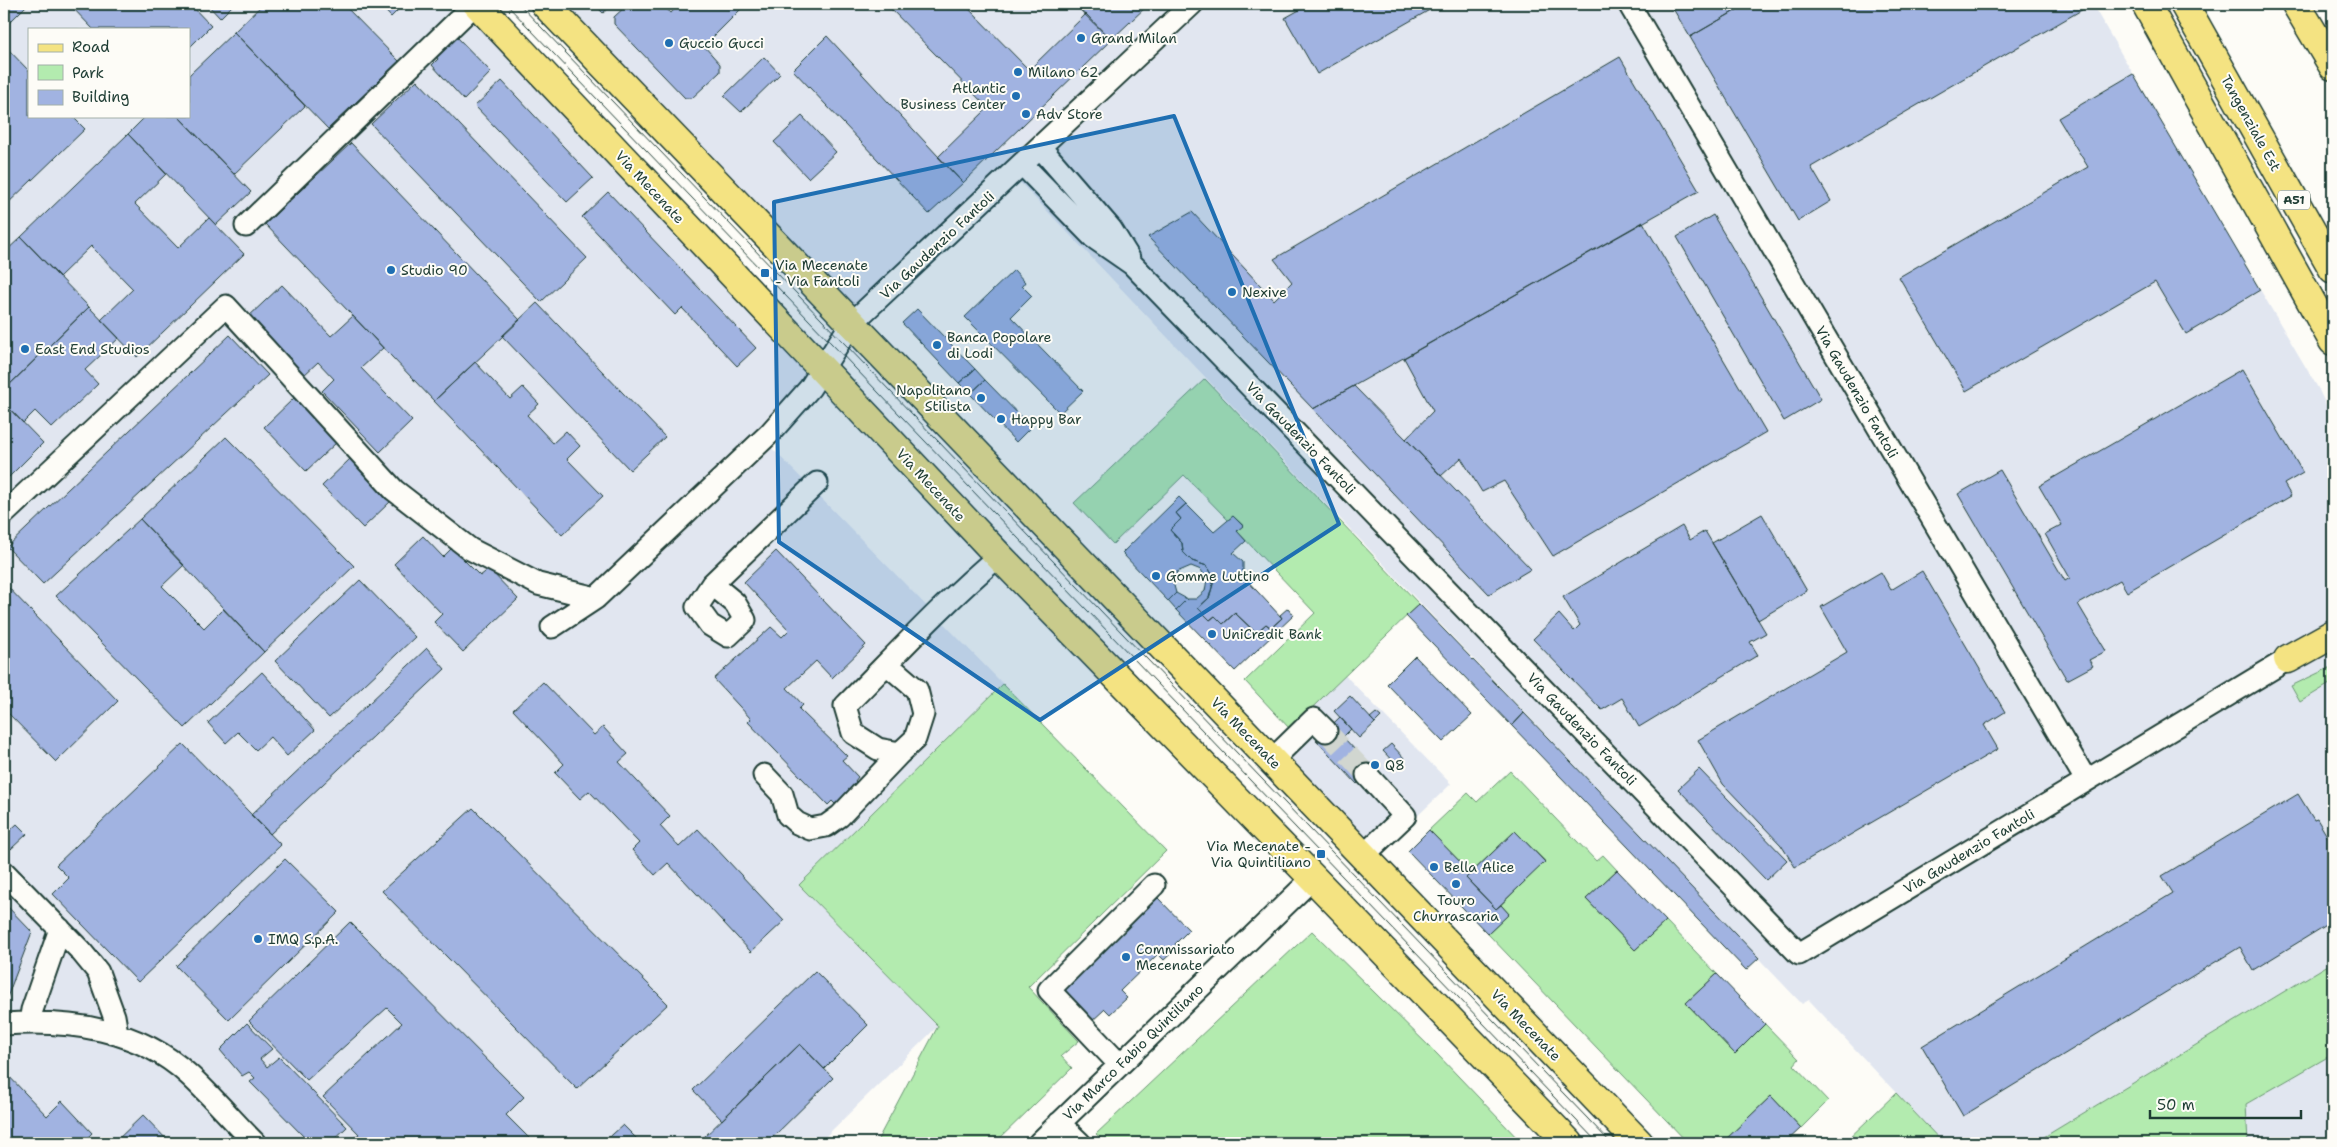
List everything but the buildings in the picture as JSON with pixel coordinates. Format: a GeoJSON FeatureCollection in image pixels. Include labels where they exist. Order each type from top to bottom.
{"type":"FeatureCollection","features":[{"type":"Feature","properties":{"kind":"main road","name":"Via Mecenate"},"geometry":{"type":"LineString","coordinates":[[476,4],[999,556],[1569,1143]]}},
{"type":"Feature","properties":{"kind":"main road","name":"Via Mecenate"},"geometry":{"type":"LineString","coordinates":[[545,4],[1639,1143]]}},
{"type":"Feature","properties":{"kind":"main road"},"geometry":{"type":"LineString","coordinates":[[2146,4],[2333,341]]}},
{"type":"Feature","properties":{"kind":"main road","name":"Tangenziale Est"},"geometry":{"type":"LineString","coordinates":[[2184,4],[2333,268]]}},
{"type":"Feature","properties":{"kind":"main road"},"geometry":{"type":"LineString","coordinates":[[2296,4],[2333,66]]}},
{"type":"Feature","properties":{"kind":"main road"},"geometry":{"type":"LineString","coordinates":[[2288,659],[2333,634]]}},
{"type":"Feature","properties":{"kind":"main road"},"geometry":{"type":"LineString","coordinates":[[2288,659],[2333,645]]}},
{"type":"Feature","properties":{"kind":"street"},"geometry":{"type":"LineString","coordinates":[[246,226],[476,4]]}},
{"type":"Feature","properties":{"kind":"street","name":"Via Gaudenzio Fantoli"},"geometry":{"type":"LineString","coordinates":[[851,324],[1192,4]]}},
{"type":"Feature","properties":{"kind":"street","name":"Via Gaudenzio Fantoli"},"geometry":{"type":"LineString","coordinates":[[1629,4],[2086,780]]}},
{"type":"Feature","properties":{"kind":"street","name":"Via Gaudenzio Fantoli"},"geometry":{"type":"LineString","coordinates":[[1040,147],[1111,228],[1132,264]]}},
{"type":"Feature","properties":{"kind":"street","name":"Via Gaudenzio Fantoli"},"geometry":{"type":"LineString","coordinates":[[1022,164],[1093,237],[1132,264],[1799,954],[2288,659]]}},
{"type":"Feature","properties":{"kind":"street"},"geometry":{"type":"LineString","coordinates":[[4,514],[226,306],[394,490],[470,548],[538,584],[596,598]]}},
{"type":"Feature","properties":{"kind":"street"},"geometry":{"type":"LineString","coordinates":[[552,627],[596,598],[770,433],[810,388],[851,324]]}},
{"type":"Feature","properties":{"kind":"street"},"geometry":{"type":"LineString","coordinates":[[712,584],[817,483]]}},
{"type":"Feature","properties":{"kind":"street"},"geometry":{"type":"LineString","coordinates":[[900,753],[878,749],[853,733],[845,706],[999,556]]}},
{"type":"Feature","properties":{"kind":"street"},"geometry":{"type":"LineString","coordinates":[[764,775],[782,794],[788,814],[796,823],[810,829],[826,826],[840,816],[915,739],[923,714],[917,690],[887,664]]}},
{"type":"Feature","properties":{"kind":"street"},"geometry":{"type":"LineString","coordinates":[[1272,760],[1320,725]]}},
{"type":"Feature","properties":{"kind":"street"},"geometry":{"type":"LineString","coordinates":[[1364,856],[1405,816],[1367,775]]}},
{"type":"Feature","properties":{"kind":"street"},"geometry":{"type":"LineString","coordinates":[[4,872],[80,950],[98,972],[114,1016],[117,1033]]}},
{"type":"Feature","properties":{"kind":"street","name":"Via Marco Fabio Quintiliano"},"geometry":{"type":"LineString","coordinates":[[1039,1143],[1313,878]]}},
{"type":"Feature","properties":{"kind":"street"},"geometry":{"type":"LineString","coordinates":[[1120,1065],[1049,990],[1154,885]]}},
{"type":"Feature","properties":{"kind":"street"},"geometry":{"type":"LineString","coordinates":[[30,1022],[32,1010],[60,929]]}},
{"type":"Feature","properties":{"kind":"street"},"geometry":{"type":"LineString","coordinates":[[4,1024],[30,1022],[87,1027],[117,1033],[145,1044],[188,1074],[255,1143]]}},
{"type":"Feature","properties":{"kind":"street"},"geometry":{"type":"LineString","coordinates":[[1059,1123],[1080,1143]]}},
{"type":"Feature","properties":{"kind":"highlighted area"},"geometry":{"type":"Polygon","coordinates":[[[1174,116],[1339,524],[1040,720],[779,542],[774,202],[1174,116]]]}},
{"type":"Feature","properties":{"kind":"shaded area"},"geometry":{"type":"Polygon","coordinates":[[[4,4],[477,4],[822,370],[763,439],[1003,684],[799,885],[938,1026],[819,1143],[4,1143],[4,4]]]}},
{"type":"Feature","properties":{"kind":"shaded area"},"geometry":{"type":"Polygon","coordinates":[[[545,4],[2092,4],[2318,388],[2333,420],[2333,962],[2034,1143],[1943,1143],[1809,1000],[1802,1004],[1012,174],[851,324],[545,4]]]}},
{"type":"Feature","properties":{"kind":"shaded area"},"geometry":{"type":"Polygon","coordinates":[[[1345,675],[1451,784],[1370,861],[1265,752],[1345,675]]]}},
{"type":"Feature","properties":{"kind":"shaded area"},"geometry":{"type":"Polygon","coordinates":[[[2333,1054],[2333,1143],[2248,1143],[2246,1104],[2333,1054]]]}},
{"type":"Feature","properties":{"kind":"green space"},"geometry":{"type":"Polygon","coordinates":[[[1205,379],[1419,604],[1290,729],[1245,681],[1315,613],[1237,531],[1243,525],[1233,516],[1228,520],[1184,475],[1113,544],[1074,503],[1205,379]]]}},
{"type":"Feature","properties":{"kind":"green space"},"geometry":{"type":"Polygon","coordinates":[[[2333,666],[2333,682],[2300,702],[2291,686],[2333,666]]]}},
{"type":"Feature","properties":{"kind":"green space"},"geometry":{"type":"Polygon","coordinates":[[[1003,684],[1166,851],[1028,987],[1079,1041],[1061,1056],[1072,1068],[995,1143],[876,1143],[938,1026],[799,885],[1003,684]]]}},
{"type":"Feature","properties":{"kind":"green space"},"geometry":{"type":"Polygon","coordinates":[[[1510,771],[1596,861],[1603,855],[1617,870],[1586,899],[1635,950],[1666,921],[1717,974],[1686,1003],[1735,1053],[1765,1024],[1799,1059],[1794,1065],[1828,1101],[1801,1128],[1771,1096],[1722,1143],[1688,1143],[1488,934],[1509,914],[1501,905],[1545,861],[1515,831],[1471,873],[1429,830],[1468,793],[1477,802],[1510,771]]]}},
{"type":"Feature","properties":{"kind":"green space"},"geometry":{"type":"Polygon","coordinates":[[[1312,931],[1437,1054],[1522,1143],[1106,1143],[1096,1134],[1312,931]]]}},
{"type":"Feature","properties":{"kind":"green space"},"geometry":{"type":"Polygon","coordinates":[[[2333,962],[2333,1054],[2246,1104],[2248,1143],[2034,1143],[2333,962]]]}},
{"type":"Feature","properties":{"kind":"green space"},"geometry":{"type":"Polygon","coordinates":[[[1896,1093],[1943,1143],[1844,1143],[1896,1093]]]}},
{"type":"Feature","properties":{"kind":"tunnel"},"geometry":{"type":"LineString","coordinates":[[1326,731],[1367,775]]}},
{"type":"Feature","properties":{"kind":"tram line"},"geometry":{"type":"LineString","coordinates":[[506,4],[1598,1143]]}},
{"type":"Feature","properties":{"kind":"tram line"},"geometry":{"type":"LineString","coordinates":[[519,4],[1611,1143]]}},
{"type":"Feature","properties":{"kind":"place","name":"Grand Milan"},"geometry":{"type":"Point","coordinates":[1081,38]}},
{"type":"Feature","properties":{"kind":"place","name":"Guccio Gucci"},"geometry":{"type":"Point","coordinates":[669,43]}},
{"type":"Feature","properties":{"kind":"place","name":"Milano 62"},"geometry":{"type":"Point","coordinates":[1018,72]}},
{"type":"Feature","properties":{"kind":"place","name":"Atlantic Business Center"},"geometry":{"type":"Point","coordinates":[1016,96]}},
{"type":"Feature","properties":{"kind":"place","name":"Adv Store"},"geometry":{"type":"Point","coordinates":[1026,114]}},
{"type":"Feature","properties":{"kind":"place","name":"Studio 90"},"geometry":{"type":"Point","coordinates":[391,270]}},
{"type":"Feature","properties":{"kind":"place","name":"Via Mecenate - Via Fantoli"},"geometry":{"type":"Point","coordinates":[765,273]}},
{"type":"Feature","properties":{"kind":"place","name":"Nexive"},"geometry":{"type":"Point","coordinates":[1232,292]}},
{"type":"Feature","properties":{"kind":"place","name":"Banca Popolare di Lodi"},"geometry":{"type":"Point","coordinates":[937,345]}},
{"type":"Feature","properties":{"kind":"place","name":"East End Studios"},"geometry":{"type":"Point","coordinates":[25,349]}},
{"type":"Feature","properties":{"kind":"place","name":"Napolitano Stilista"},"geometry":{"type":"Point","coordinates":[981,398]}},
{"type":"Feature","properties":{"kind":"place","name":"Happy Bar"},"geometry":{"type":"Point","coordinates":[1001,419]}},
{"type":"Feature","properties":{"kind":"place","name":"Gomme Luttino"},"geometry":{"type":"Point","coordinates":[1156,576]}},
{"type":"Feature","properties":{"kind":"place","name":"UniCredit Bank"},"geometry":{"type":"Point","coordinates":[1212,634]}},
{"type":"Feature","properties":{"kind":"place","name":"Q8"},"geometry":{"type":"Point","coordinates":[1375,765]}},
{"type":"Feature","properties":{"kind":"place","name":"Via Mecenate - Via Quintiliano"},"geometry":{"type":"Point","coordinates":[1321,854]}},
{"type":"Feature","properties":{"kind":"place","name":"Bella Alice"},"geometry":{"type":"Point","coordinates":[1434,867]}},
{"type":"Feature","properties":{"kind":"place","name":"Touro Churrascaria"},"geometry":{"type":"Point","coordinates":[1456,884]}},
{"type":"Feature","properties":{"kind":"place","name":"IMQ S.p.A."},"geometry":{"type":"Point","coordinates":[258,939]}},
{"type":"Feature","properties":{"kind":"place","name":"Commissariato Mecenate"},"geometry":{"type":"Point","coordinates":[1126,957]}}]}
